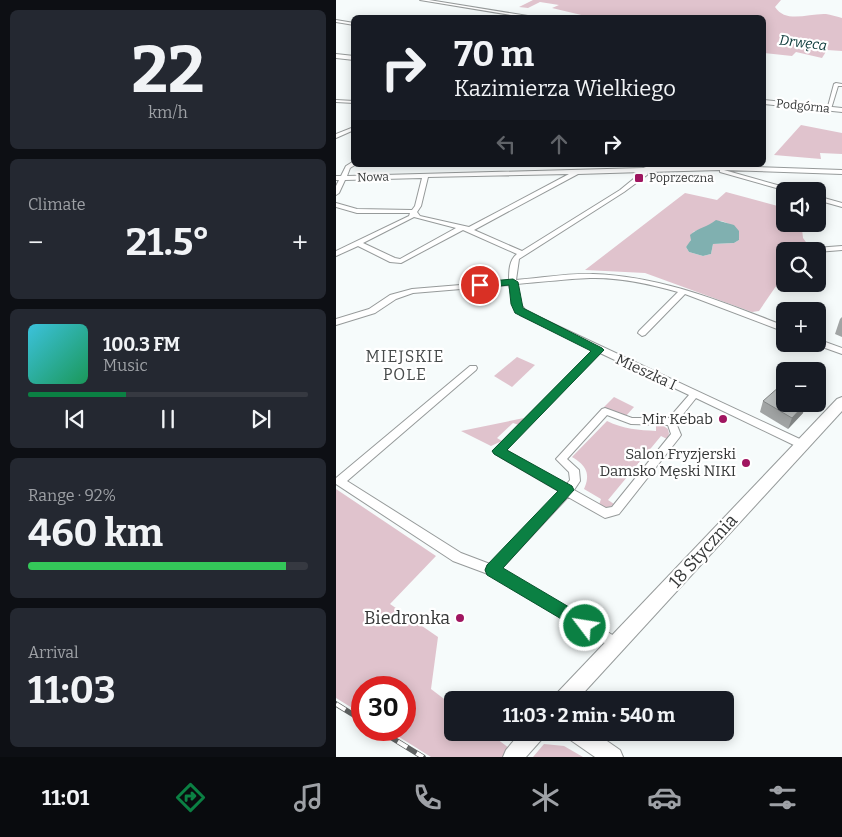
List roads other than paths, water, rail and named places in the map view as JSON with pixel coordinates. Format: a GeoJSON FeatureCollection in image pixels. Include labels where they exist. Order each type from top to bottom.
{"type":"FeatureCollection","features":[{"type":"Feature","properties":{"kind":"street"},"geometry":{"type":"LineString","coordinates":[[422,0],[519,15]]}},
{"type":"Feature","properties":{"kind":"street"},"geometry":{"type":"LineString","coordinates":[[336,21],[351,24]]}},
{"type":"Feature","properties":{"kind":"street"},"geometry":{"type":"LineString","coordinates":[[336,56],[351,58]]}},
{"type":"Feature","properties":{"kind":"street"},"geometry":{"type":"LineString","coordinates":[[829,109],[839,84]]}},
{"type":"Feature","properties":{"kind":"street"},"geometry":{"type":"LineString","coordinates":[[336,101],[351,102]]}},
{"type":"Feature","properties":{"kind":"street","name":"Podgórna"},"geometry":{"type":"LineString","coordinates":[[766,102],[842,110]]}},
{"type":"Feature","properties":{"kind":"street"},"geometry":{"type":"LineString","coordinates":[[336,136],[351,129]]}},
{"type":"Feature","properties":{"kind":"street"},"geometry":{"type":"LineString","coordinates":[[343,133],[351,136]]}},
{"type":"Feature","properties":{"kind":"street"},"geometry":{"type":"LineString","coordinates":[[336,192],[340,178],[351,165]]}},
{"type":"Feature","properties":{"kind":"street","name":"Nowa"},"geometry":{"type":"LineString","coordinates":[[340,178],[474,171],[580,171],[670,167],[842,172]]}},
{"type":"Feature","properties":{"kind":"street"},"geometry":{"type":"LineString","coordinates":[[712,168],[776,186]]}},
{"type":"Feature","properties":{"kind":"street"},"geometry":{"type":"LineString","coordinates":[[740,168],[741,176]]}},
{"type":"Feature","properties":{"kind":"street"},"geometry":{"type":"LineString","coordinates":[[513,282],[512,265],[516,258],[622,191],[645,174],[646,169]]}},
{"type":"Feature","properties":{"kind":"street"},"geometry":{"type":"LineString","coordinates":[[357,243],[393,260],[401,261],[580,171]]}},
{"type":"Feature","properties":{"kind":"street"},"geometry":{"type":"LineString","coordinates":[[336,254],[415,213],[426,175]]}},
{"type":"Feature","properties":{"kind":"street"},"geometry":{"type":"LineString","coordinates":[[826,201],[842,205]]}},
{"type":"Feature","properties":{"kind":"street"},"geometry":{"type":"LineString","coordinates":[[336,205],[357,211],[403,211],[415,213],[418,217],[466,229],[522,253]]}},
{"type":"Feature","properties":{"kind":"street"},"geometry":{"type":"LineString","coordinates":[[826,249],[842,248]]}},
{"type":"Feature","properties":{"kind":"street"},"geometry":{"type":"LineString","coordinates":[[336,322],[372,311],[403,293],[513,282],[612,276],[651,281],[684,291],[776,326]]}},
{"type":"Feature","properties":{"kind":"street","name":"Mieszka I"},"geometry":{"type":"LineString","coordinates":[[513,282],[516,304],[519,310],[598,350],[801,444]]}},
{"type":"Feature","properties":{"kind":"street"},"geometry":{"type":"LineString","coordinates":[[642,333],[684,291]]}},
{"type":"Feature","properties":{"kind":"street"},"geometry":{"type":"LineString","coordinates":[[826,345],[842,351]]}},
{"type":"Feature","properties":{"kind":"street"},"geometry":{"type":"LineString","coordinates":[[598,350],[498,451],[605,513],[615,510],[676,435],[671,422]]}},
{"type":"Feature","properties":{"kind":"street"},"geometry":{"type":"LineString","coordinates":[[473,368],[339,481],[457,557],[492,570],[616,644]]}},
{"type":"Feature","properties":{"kind":"street"},"geometry":{"type":"LineString","coordinates":[[671,422],[694,394]]}},
{"type":"Feature","properties":{"kind":"street","name":"18 Stycznia"},"geometry":{"type":"LineString","coordinates":[[572,691],[842,402]]}},
{"type":"Feature","properties":{"kind":"street"},"geometry":{"type":"LineString","coordinates":[[492,570],[576,481],[576,474],[568,463],[561,458],[605,411],[631,421],[671,422]]}},
{"type":"Feature","properties":{"kind":"street"},"geometry":{"type":"LineString","coordinates":[[513,757],[527,741]]}},
{"type":"Feature","properties":{"kind":"street"},"geometry":{"type":"LineString","coordinates":[[589,741],[613,757]]}},
{"type":"Feature","properties":{"kind":"water"},"geometry":{"type":"Polygon","coordinates":[[[716,220],[734,225],[739,231],[739,240],[734,243],[713,244],[711,254],[703,256],[689,252],[686,247],[691,240],[690,235],[716,220]]]}},
{"type":"Feature","properties":{"kind":"railway"},"geometry":{"type":"LineString","coordinates":[[336,704],[351,713]]}},
{"type":"Feature","properties":{"kind":"railway"},"geometry":{"type":"LineString","coordinates":[[397,741],[423,757]]}},
{"type":"Feature","properties":{"kind":"place","name":"Poprzeczna"},"geometry":{"type":"Point","coordinates":[639,178]}},
{"type":"Feature","properties":{"kind":"place","name":"Mir Kebab"},"geometry":{"type":"Point","coordinates":[723,419]}},
{"type":"Feature","properties":{"kind":"place","name":"Salon Fryzjerski Damsko Męski NIKI"},"geometry":{"type":"Point","coordinates":[746,463]}},
{"type":"Feature","properties":{"kind":"place","name":"Biedronka"},"geometry":{"type":"Point","coordinates":[460,618]}},
{"type":"Feature","properties":{"kind":"district","name":"MIEJSKIE POLE"},"geometry":{"type":"Point","coordinates":[405,365]}},
{"type":"Feature","properties":{"kind":"water label","name":"Drwęca"},"geometry":{"type":"Point","coordinates":[803,43]}}]}
